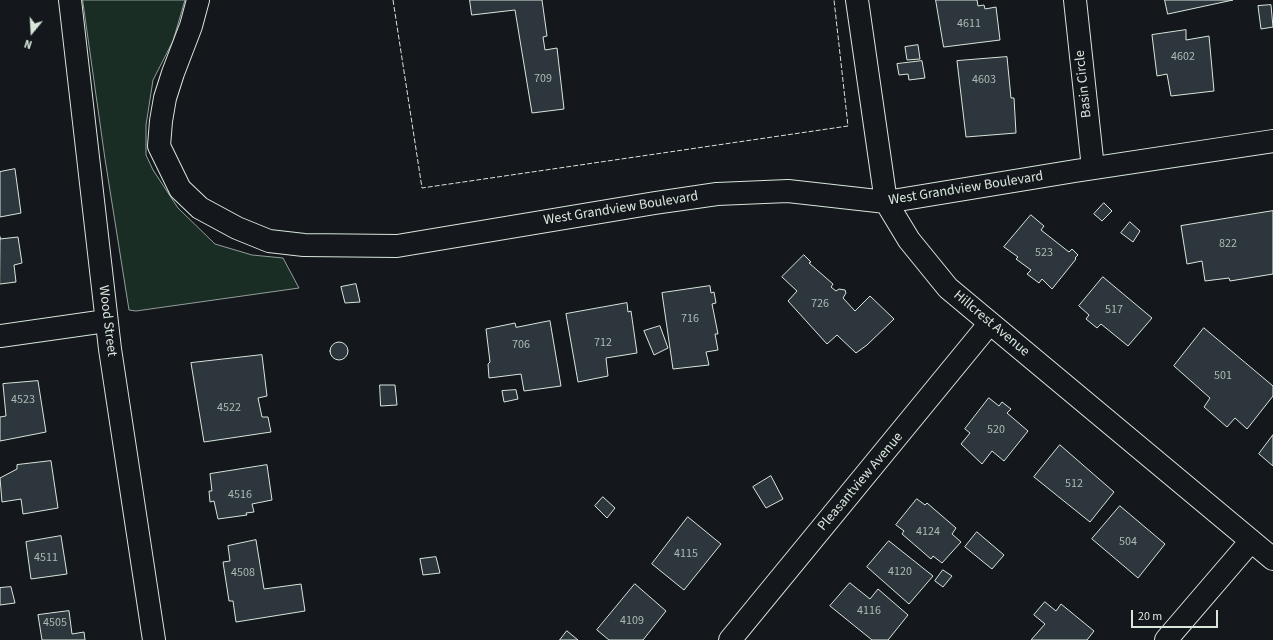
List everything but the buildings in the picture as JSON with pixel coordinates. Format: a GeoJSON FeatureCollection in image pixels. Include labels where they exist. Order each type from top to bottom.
{"type":"FeatureCollection","features":[{"type":"Feature","properties":{"kind":"street","name":"Wood Street"},"geometry":{"type":"LineString","coordinates":[[70,0],[106,321],[154,640]]}},
{"type":"Feature","properties":{"kind":"street","name":"West Grandview Boulevard"},"geometry":{"type":"LineString","coordinates":[[198,0],[191,26],[165,98],[159,146],[180,189],[200,208],[237,228],[270,241],[304,245],[397,246],[647,204],[717,194],[788,191],[886,202],[1093,168],[1273,141]]}},
{"type":"Feature","properties":{"kind":"street","name":"Hillcrest Avenue"},"geometry":{"type":"LineString","coordinates":[[858,0],[886,202],[909,240],[948,288],[1273,559]]}},
{"type":"Feature","properties":{"kind":"street","name":"Basin Circle"},"geometry":{"type":"LineString","coordinates":[[1075,0],[1093,168]]}},
{"type":"Feature","properties":{"kind":"street"},"geometry":{"type":"LineString","coordinates":[[0,336],[106,321]]}},
{"type":"Feature","properties":{"kind":"street","name":"Pleasantview Avenue"},"geometry":{"type":"LineString","coordinates":[[730,640],[990,323]]}},
{"type":"Feature","properties":{"kind":"street"},"geometry":{"type":"LineString","coordinates":[[1166,640],[1252,541]]}},
{"type":"Feature","properties":{"kind":"green space"},"geometry":{"type":"Polygon","coordinates":[[[83,0],[185,0],[173,41],[153,80],[146,125],[146,155],[153,170],[178,208],[215,244],[252,255],[283,258],[299,288],[136,311],[129,310],[105,159],[83,0]]]}},
{"type":"Feature","properties":{"kind":"fence"},"geometry":{"type":"LineString","coordinates":[[393,0],[422,188],[848,126],[834,0]]}}]}
